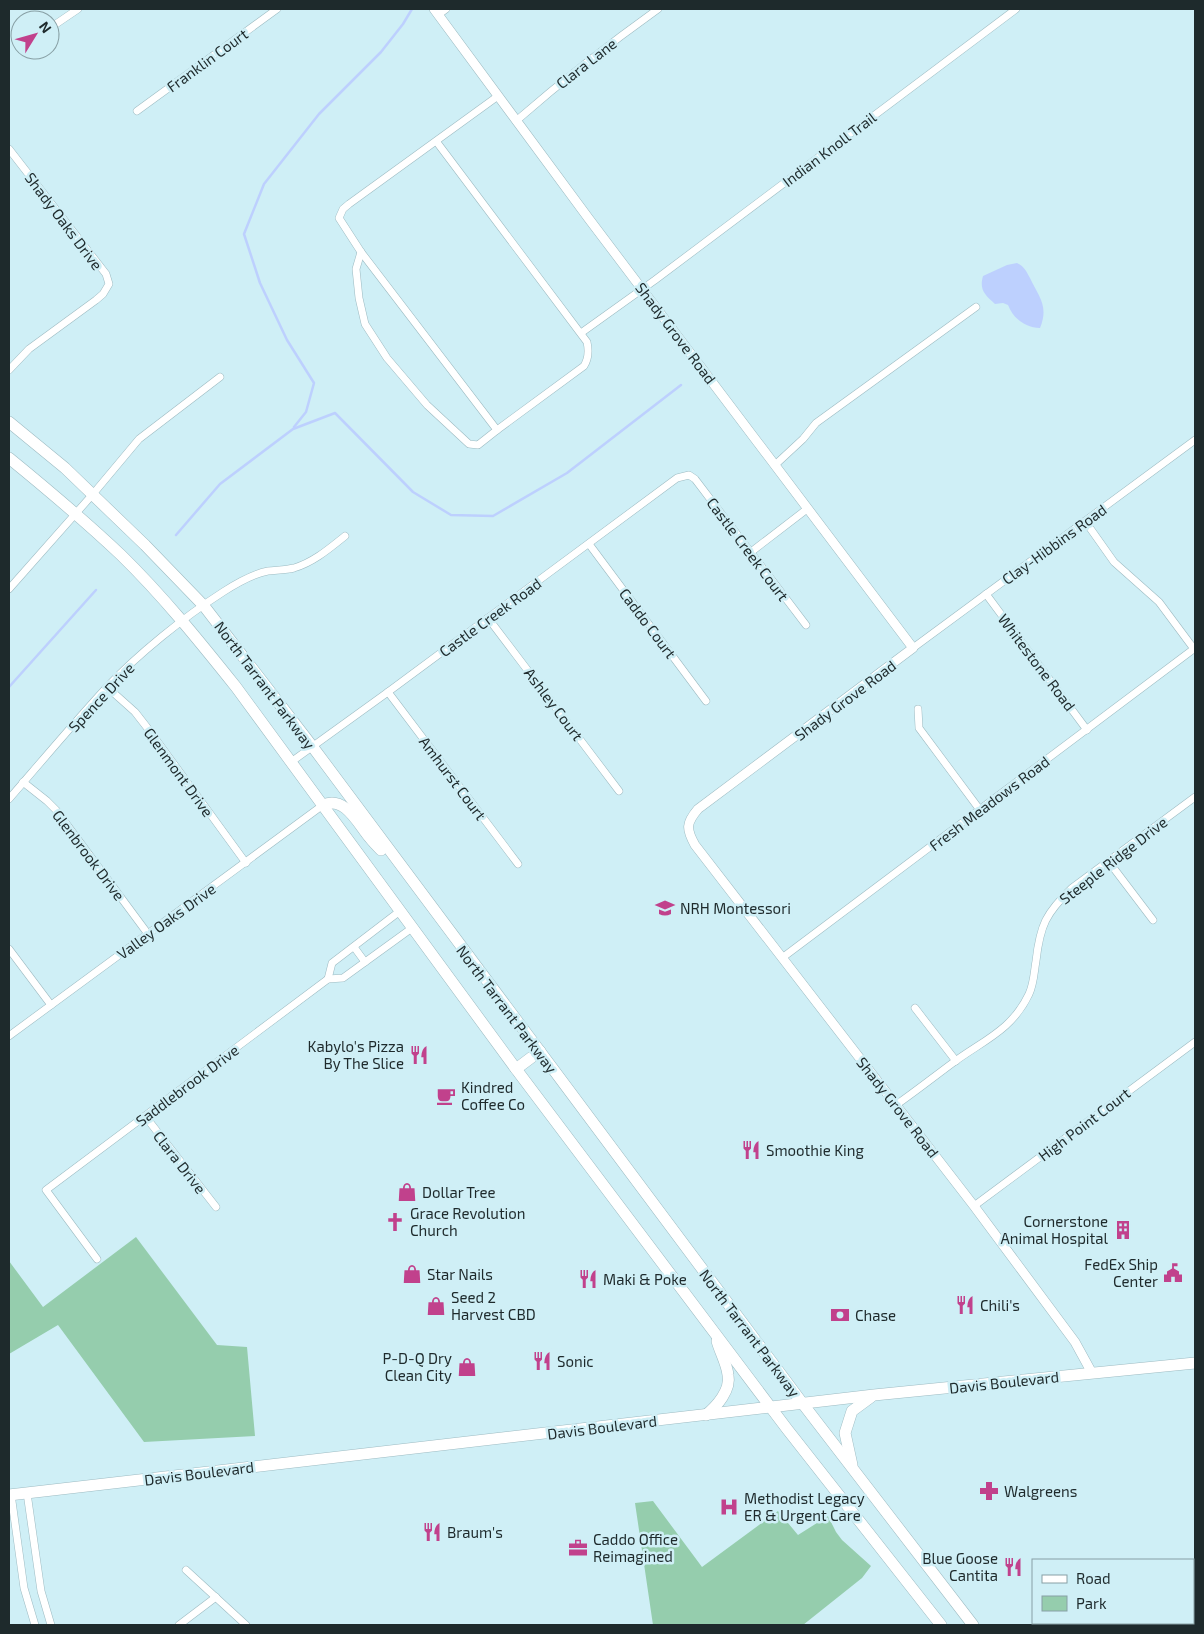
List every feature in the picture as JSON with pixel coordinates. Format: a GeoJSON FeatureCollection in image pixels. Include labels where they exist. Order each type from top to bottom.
{"type":"FeatureCollection","features":[{"type":"Feature","properties":{"kind":"main road","name":"North Tarrant Parkway"},"geometry":{"type":"LineString","coordinates":[[9,422],[65,468],[93,494],[204,606],[312,746],[803,1404],[973,1625]]}},
{"type":"Feature","properties":{"kind":"main road","name":"North Tarrant Parkway"},"geometry":{"type":"LineString","coordinates":[[9,458],[76,514],[122,556],[182,622],[236,687],[516,1069],[770,1408],[941,1625]]}},
{"type":"Feature","properties":{"kind":"main road"},"geometry":{"type":"LineString","coordinates":[[323,805],[331,802],[348,809],[370,838],[387,856],[399,865]]}},
{"type":"Feature","properties":{"kind":"main road"},"geometry":{"type":"LineString","coordinates":[[516,1069],[540,1051]]}},
{"type":"Feature","properties":{"kind":"main road"},"geometry":{"type":"LineString","coordinates":[[706,1416],[717,1407],[725,1394],[729,1376],[713,1330]]}},
{"type":"Feature","properties":{"kind":"main road","name":"Davis Boulevard"},"geometry":{"type":"LineString","coordinates":[[10,1494],[706,1416],[874,1395],[1195,1363]]}},
{"type":"Feature","properties":{"kind":"main road"},"geometry":{"type":"LineString","coordinates":[[853,1469],[845,1433],[852,1411],[874,1395]]}},
{"type":"Feature","properties":{"kind":"street"},"geometry":{"type":"LineString","coordinates":[[60,21],[78,9]]}},
{"type":"Feature","properties":{"kind":"street","name":"Franklin Court"},"geometry":{"type":"LineString","coordinates":[[137,110],[277,9]]}},
{"type":"Feature","properties":{"kind":"street","name":"Clara Lane"},"geometry":{"type":"LineString","coordinates":[[516,121],[621,35],[658,9]]}},
{"type":"Feature","properties":{"kind":"street","name":"Indian Knoll Trail"},"geometry":{"type":"LineString","coordinates":[[581,333],[667,271],[1016,9]]}},
{"type":"Feature","properties":{"kind":"street","name":"Shady Grove Road"},"geometry":{"type":"LineString","coordinates":[[439,11],[516,121],[913,648],[698,809],[688,824],[689,835],[974,1206],[1075,1342],[1092,1373]]}},
{"type":"Feature","properties":{"kind":"street"},"geometry":{"type":"LineString","coordinates":[[497,430],[361,252],[339,218],[343,209],[498,96]]}},
{"type":"Feature","properties":{"kind":"street"},"geometry":{"type":"LineString","coordinates":[[361,252],[356,269],[359,298],[365,324],[387,358],[427,405],[469,444],[478,445],[584,366],[589,358],[587,342],[436,140]]}},
{"type":"Feature","properties":{"kind":"street","name":"Shady Oaks Drive"},"geometry":{"type":"LineString","coordinates":[[9,149],[106,274],[109,284],[103,294],[29,349],[9,370]]}},
{"type":"Feature","properties":{"kind":"street"},"geometry":{"type":"LineString","coordinates":[[775,465],[803,439],[816,423],[976,307]]}},
{"type":"Feature","properties":{"kind":"street"},"geometry":{"type":"LineString","coordinates":[[9,589],[76,514],[139,439],[220,377]]}},
{"type":"Feature","properties":{"kind":"street","name":"Clay-Hibbins Road"},"geometry":{"type":"LineString","coordinates":[[913,648],[1195,440]]}},
{"type":"Feature","properties":{"kind":"street","name":"Castle Creek Road"},"geometry":{"type":"LineString","coordinates":[[291,762],[677,478],[689,475]]}},
{"type":"Feature","properties":{"kind":"street","name":"Castle Creek Court"},"geometry":{"type":"LineString","coordinates":[[689,475],[695,479],[806,625]]}},
{"type":"Feature","properties":{"kind":"street"},"geometry":{"type":"LineString","coordinates":[[751,552],[807,508]]}},
{"type":"Feature","properties":{"kind":"street"},"geometry":{"type":"LineString","coordinates":[[1085,522],[1114,562],[1159,602],[1195,649]]}},
{"type":"Feature","properties":{"kind":"street","name":"Spence Drive"},"geometry":{"type":"LineString","coordinates":[[9,799],[107,687],[182,622],[222,593],[246,579],[266,572],[294,568],[304,564],[318,557],[346,536]]}},
{"type":"Feature","properties":{"kind":"street","name":"Caddo Court"},"geometry":{"type":"LineString","coordinates":[[589,544],[706,701]]}},
{"type":"Feature","properties":{"kind":"street","name":"Whitestone Road"},"geometry":{"type":"LineString","coordinates":[[986,594],[1087,730]]}},
{"type":"Feature","properties":{"kind":"street","name":"Ashley Court"},"geometry":{"type":"LineString","coordinates":[[488,618],[619,791]]}},
{"type":"Feature","properties":{"kind":"street","name":"Fresh Meadows Road"},"geometry":{"type":"LineString","coordinates":[[782,958],[1195,649]]}},
{"type":"Feature","properties":{"kind":"street","name":"Glenmont Drive"},"geometry":{"type":"LineString","coordinates":[[107,687],[144,724],[246,863]]}},
{"type":"Feature","properties":{"kind":"street","name":"Amhurst Court"},"geometry":{"type":"LineString","coordinates":[[388,692],[518,864]]}},
{"type":"Feature","properties":{"kind":"street"},"geometry":{"type":"LineString","coordinates":[[918,709],[919,728],[980,810]]}},
{"type":"Feature","properties":{"kind":"street","name":"Glenbrook Drive"},"geometry":{"type":"LineString","coordinates":[[24,782],[56,810],[148,934]]}},
{"type":"Feature","properties":{"kind":"street","name":"Steeple Ridge Drive"},"geometry":{"type":"LineString","coordinates":[[896,1105],[1010,1024],[1029,994],[1033,981],[1038,943],[1045,919],[1057,902],[1072,888],[1195,797]]}},
{"type":"Feature","properties":{"kind":"street","name":"Valley Oaks Drive"},"geometry":{"type":"LineString","coordinates":[[9,1036],[323,805]]}},
{"type":"Feature","properties":{"kind":"street"},"geometry":{"type":"LineString","coordinates":[[1109,862],[1153,920]]}},
{"type":"Feature","properties":{"kind":"street","name":"Saddlebrook Drive"},"geometry":{"type":"LineString","coordinates":[[328,979],[332,963],[400,911]]}},
{"type":"Feature","properties":{"kind":"street","name":"Saddlebrook Drive"},"geometry":{"type":"LineString","coordinates":[[97,1259],[46,1190],[328,979],[342,978],[412,928]]}},
{"type":"Feature","properties":{"kind":"street"},"geometry":{"type":"LineString","coordinates":[[354,947],[365,962]]}},
{"type":"Feature","properties":{"kind":"street"},"geometry":{"type":"LineString","coordinates":[[9,949],[51,1005]]}},
{"type":"Feature","properties":{"kind":"street"},"geometry":{"type":"LineString","coordinates":[[915,1008],[956,1061]]}},
{"type":"Feature","properties":{"kind":"street","name":"High Point Court"},"geometry":{"type":"LineString","coordinates":[[974,1206],[1195,1042]]}},
{"type":"Feature","properties":{"kind":"street","name":"Clara Drive"},"geometry":{"type":"LineString","coordinates":[[145,1116],[216,1207]]}},
{"type":"Feature","properties":{"kind":"street"},"geometry":{"type":"LineString","coordinates":[[27,1493],[41,1591],[51,1625]]}},
{"type":"Feature","properties":{"kind":"street"},"geometry":{"type":"LineString","coordinates":[[10,1494],[24,1588],[35,1625]]}},
{"type":"Feature","properties":{"kind":"street"},"geometry":{"type":"LineString","coordinates":[[186,1570],[246,1625]]}},
{"type":"Feature","properties":{"kind":"street"},"geometry":{"type":"LineString","coordinates":[[179,1625],[216,1597]]}},
{"type":"Feature","properties":{"kind":"green space"},"geometry":{"type":"Polygon","coordinates":[[[136,1237],[217,1345],[247,1347],[255,1436],[144,1442],[58,1325],[9,1354],[9,1261],[43,1307],[136,1237]]]}},
{"type":"Feature","properties":{"kind":"green space"},"geometry":{"type":"Polygon","coordinates":[[[653,1501],[702,1567],[778,1511],[798,1535],[828,1516],[842,1540],[871,1566],[862,1578],[803,1625],[653,1625],[635,1503],[653,1501]]]}},
{"type":"Feature","properties":{"kind":"water"},"geometry":{"type":"Polygon","coordinates":[[[1017,263],[1026,271],[1042,302],[1044,314],[1040,328],[1029,326],[1020,321],[1008,305],[1003,303],[995,304],[982,289],[983,276],[1007,265],[1017,263]]]}},
{"type":"Feature","properties":{"kind":"waterway"},"geometry":{"type":"LineString","coordinates":[[294,427],[306,412],[314,383],[287,340],[260,283],[244,234],[264,184],[319,114],[381,52],[412,9]]}},
{"type":"Feature","properties":{"kind":"waterway"},"geometry":{"type":"LineString","coordinates":[[176,535],[220,484],[293,429],[335,413],[413,492],[451,515],[493,516],[567,473],[681,385]]}},
{"type":"Feature","properties":{"kind":"waterway"},"geometry":{"type":"LineString","coordinates":[[9,687],[96,590]]}},
{"type":"Feature","properties":{"kind":"place","name":"NRH Montessori"},"geometry":{"type":"Point","coordinates":[665,908]}},
{"type":"Feature","properties":{"kind":"place","name":"Kabylo's Pizza By The Slice"},"geometry":{"type":"Point","coordinates":[419,1055]}},
{"type":"Feature","properties":{"kind":"place","name":"Kindred Coffee Co"},"geometry":{"type":"Point","coordinates":[446,1096]}},
{"type":"Feature","properties":{"kind":"place","name":"Smoothie King"},"geometry":{"type":"Point","coordinates":[751,1150]}},
{"type":"Feature","properties":{"kind":"place","name":"Dollar Tree"},"geometry":{"type":"Point","coordinates":[407,1192]}},
{"type":"Feature","properties":{"kind":"place","name":"Grace Revolution Church"},"geometry":{"type":"Point","coordinates":[395,1222]}},
{"type":"Feature","properties":{"kind":"place","name":"Cornerstone Animal Hospital"},"geometry":{"type":"Point","coordinates":[1123,1230]}},
{"type":"Feature","properties":{"kind":"place","name":"FedEx Ship Center"},"geometry":{"type":"Point","coordinates":[1173,1273]}},
{"type":"Feature","properties":{"kind":"place","name":"Star Nails"},"geometry":{"type":"Point","coordinates":[412,1274]}},
{"type":"Feature","properties":{"kind":"place","name":"Maki & Poke"},"geometry":{"type":"Point","coordinates":[588,1279]}},
{"type":"Feature","properties":{"kind":"place","name":"Chili's"},"geometry":{"type":"Point","coordinates":[965,1305]}},
{"type":"Feature","properties":{"kind":"place","name":"Seed 2 Harvest CBD"},"geometry":{"type":"Point","coordinates":[436,1306]}},
{"type":"Feature","properties":{"kind":"place","name":"Chase"},"geometry":{"type":"Point","coordinates":[840,1315]}},
{"type":"Feature","properties":{"kind":"place","name":"Sonic"},"geometry":{"type":"Point","coordinates":[542,1361]}},
{"type":"Feature","properties":{"kind":"place","name":"P-D-Q Dry Clean City"},"geometry":{"type":"Point","coordinates":[467,1367]}},
{"type":"Feature","properties":{"kind":"place","name":"Walgreens"},"geometry":{"type":"Point","coordinates":[989,1491]}},
{"type":"Feature","properties":{"kind":"place","name":"Methodist Legacy ER & Urgent Care"},"geometry":{"type":"Point","coordinates":[729,1507]}},
{"type":"Feature","properties":{"kind":"place","name":"Braum's"},"geometry":{"type":"Point","coordinates":[432,1532]}},
{"type":"Feature","properties":{"kind":"place","name":"Caddo Office Reimagined"},"geometry":{"type":"Point","coordinates":[578,1548]}},
{"type":"Feature","properties":{"kind":"place","name":"Blue Goose Cantita"},"geometry":{"type":"Point","coordinates":[1013,1567]}}]}
